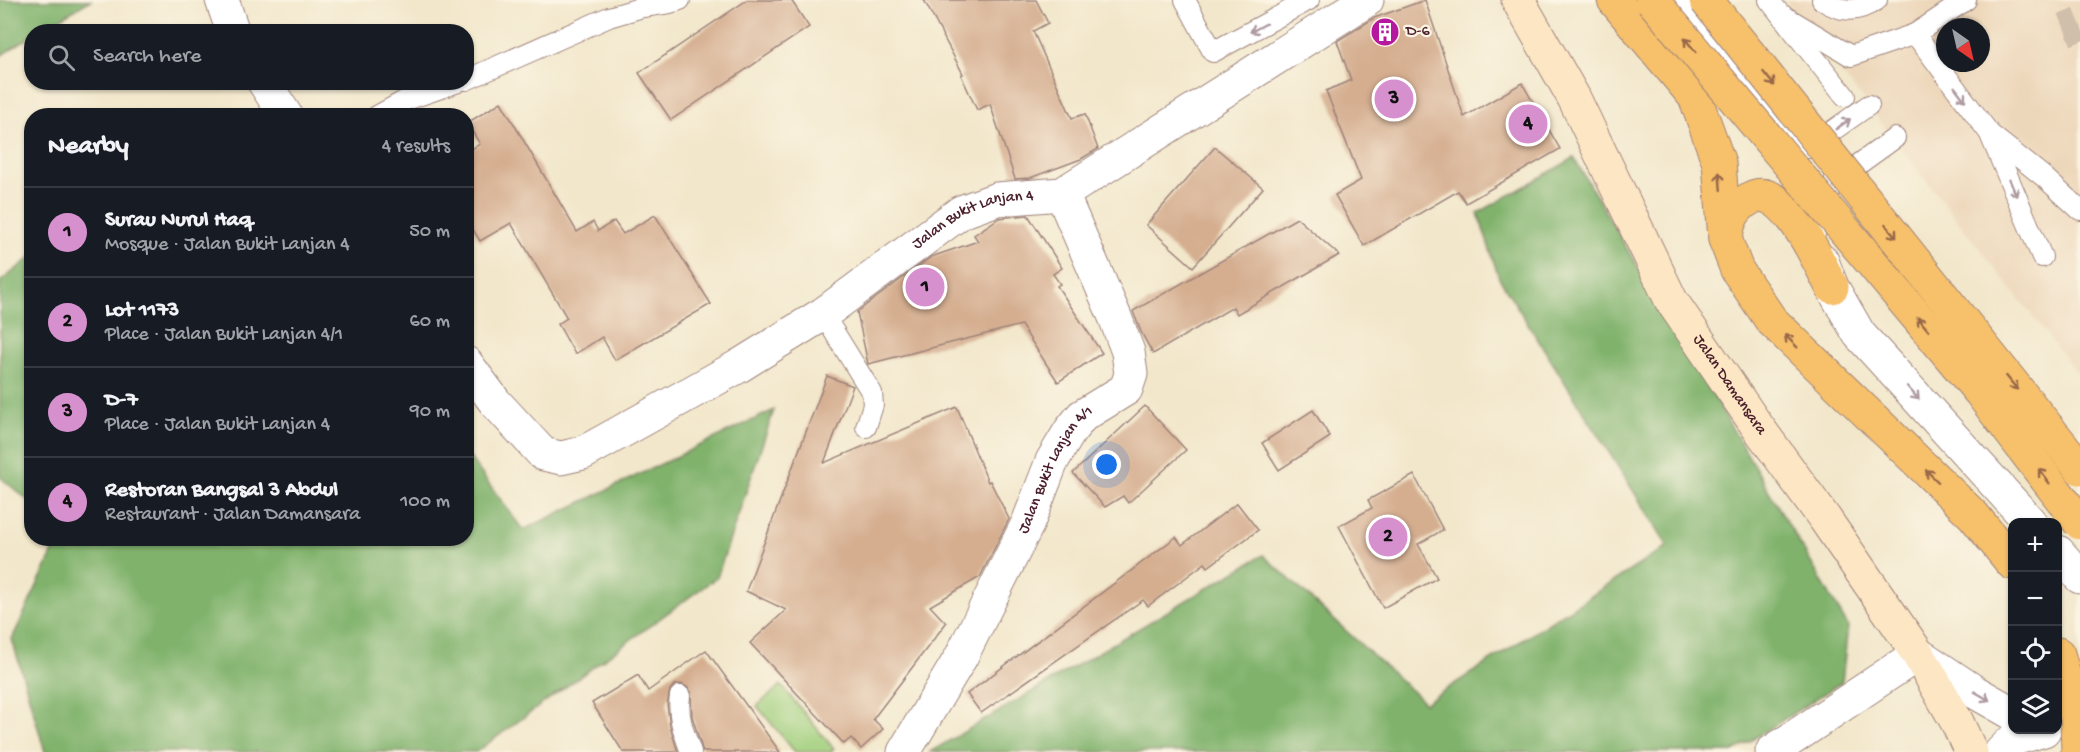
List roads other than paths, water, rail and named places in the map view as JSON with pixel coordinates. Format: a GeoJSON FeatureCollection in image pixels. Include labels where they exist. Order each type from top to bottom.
{"type":"FeatureCollection","features":[{"type":"Feature","properties":{"kind":"highway"},"geometry":{"type":"LineString","coordinates":[[1614,0],[1695,97],[1719,163],[1725,239],[1737,270],[1771,320],[1974,516],[2008,557]]}},
{"type":"Feature","properties":{"kind":"highway"},"geometry":{"type":"LineString","coordinates":[[1652,0],[1980,392],[2080,523]]}},
{"type":"Feature","properties":{"kind":"highway"},"geometry":{"type":"LineString","coordinates":[[1706,0],[2080,468]]}},
{"type":"Feature","properties":{"kind":"highway"},"geometry":{"type":"LineString","coordinates":[[1725,239],[1730,218],[1740,204],[1756,195],[1773,198],[1787,209],[1799,227],[1832,287]]}},
{"type":"Feature","properties":{"kind":"highway"},"geometry":{"type":"LineString","coordinates":[[2062,666],[2079,715],[2078,752]]}},
{"type":"Feature","properties":{"kind":"street"},"geometry":{"type":"LineString","coordinates":[[222,0],[230,24]]}},
{"type":"Feature","properties":{"kind":"street","name":"Jalan Bukit Lanjan 4"},"geometry":{"type":"LineString","coordinates":[[474,374],[495,402],[543,454],[561,458],[583,453],[739,366],[823,314],[961,212],[997,199],[1062,194],[1367,0]]}},
{"type":"Feature","properties":{"kind":"street","name":"Jalan Damansara"},"geometry":{"type":"LineString","coordinates":[[1518,0],[1574,98],[1671,300],[1918,654],[1957,722],[1971,752]]}},
{"type":"Feature","properties":{"kind":"street"},"geometry":{"type":"LineString","coordinates":[[1688,0],[1753,95],[1786,154],[1832,287],[1859,334],[2026,518]]}},
{"type":"Feature","properties":{"kind":"street"},"geometry":{"type":"LineString","coordinates":[[269,90],[281,108]]}},
{"type":"Feature","properties":{"kind":"street","name":"Jalan Bukit Lanjan 4/1"},"geometry":{"type":"LineString","coordinates":[[904,752],[961,657],[1028,523],[1052,461],[1070,431],[1082,416],[1126,389],[1131,374],[1128,352],[1115,317],[1062,194]]}},
{"type":"Feature","properties":{"kind":"street"},"geometry":{"type":"LineString","coordinates":[[2062,557],[2080,577]]}},
{"type":"Feature","properties":{"kind":"street"},"geometry":{"type":"LineString","coordinates":[[1772,752],[1918,654],[1975,692],[2008,710]]}},
{"type":"Feature","properties":{"kind":"street"},"geometry":{"type":"LineString","coordinates":[[2001,752],[2014,739],[2030,734]]}},
{"type":"Feature","properties":{"kind":"street"},"geometry":{"type":"LineString","coordinates":[[2049,734],[2078,752]]}},
{"type":"Feature","properties":{"kind":"lane"},"geometry":{"type":"LineString","coordinates":[[474,76],[609,17],[643,7],[680,0]]}},
{"type":"Feature","properties":{"kind":"lane"},"geometry":{"type":"LineString","coordinates":[[1185,0],[1213,52],[1309,0]]}},
{"type":"Feature","properties":{"kind":"lane"},"geometry":{"type":"LineString","coordinates":[[1822,0],[1836,9],[1862,9],[1877,0]]}},
{"type":"Feature","properties":{"kind":"lane"},"geometry":{"type":"LineString","coordinates":[[1775,7],[1851,56],[1915,34],[1966,0]]}},
{"type":"Feature","properties":{"kind":"lane"},"geometry":{"type":"LineString","coordinates":[[1775,7],[1845,96]]}},
{"type":"Feature","properties":{"kind":"lane"},"geometry":{"type":"LineString","coordinates":[[1915,34],[1990,134],[2042,257]]}},
{"type":"Feature","properties":{"kind":"lane"},"geometry":{"type":"LineString","coordinates":[[391,108],[406,99],[434,90]]}},
{"type":"Feature","properties":{"kind":"lane"},"geometry":{"type":"LineString","coordinates":[[1778,139],[1808,148],[1869,105]]}},
{"type":"Feature","properties":{"kind":"lane"},"geometry":{"type":"LineString","coordinates":[[1990,134],[2044,177],[2080,210]]}},
{"type":"Feature","properties":{"kind":"lane"},"geometry":{"type":"LineString","coordinates":[[1814,236],[1834,182],[1894,138]]}},
{"type":"Feature","properties":{"kind":"lane"},"geometry":{"type":"LineString","coordinates":[[823,314],[872,393],[873,405],[866,427]]}},
{"type":"Feature","properties":{"kind":"lane"},"geometry":{"type":"LineString","coordinates":[[680,696],[678,706],[681,725],[691,752]]}},
{"type":"Feature","properties":{"kind":"tunnel"},"geometry":{"type":"LineString","coordinates":[[2065,30],[2080,24]]}},
{"type":"Feature","properties":{"kind":"place","name":"D-6"},"geometry":{"type":"Point","coordinates":[1385,32]}},
{"type":"Feature","properties":{"kind":"place","name":"D-7"},"geometry":{"type":"Point","coordinates":[1394,99]}},
{"type":"Feature","properties":{"kind":"place","name":"Restoran Bangsal 3 Abdul"},"geometry":{"type":"Point","coordinates":[1528,124]}},
{"type":"Feature","properties":{"kind":"place","name":"Surau Nurul Haq"},"geometry":{"type":"Point","coordinates":[925,287]}},
{"type":"Feature","properties":{"kind":"place","name":"Lot 1173"},"geometry":{"type":"Point","coordinates":[1388,537]}}]}
